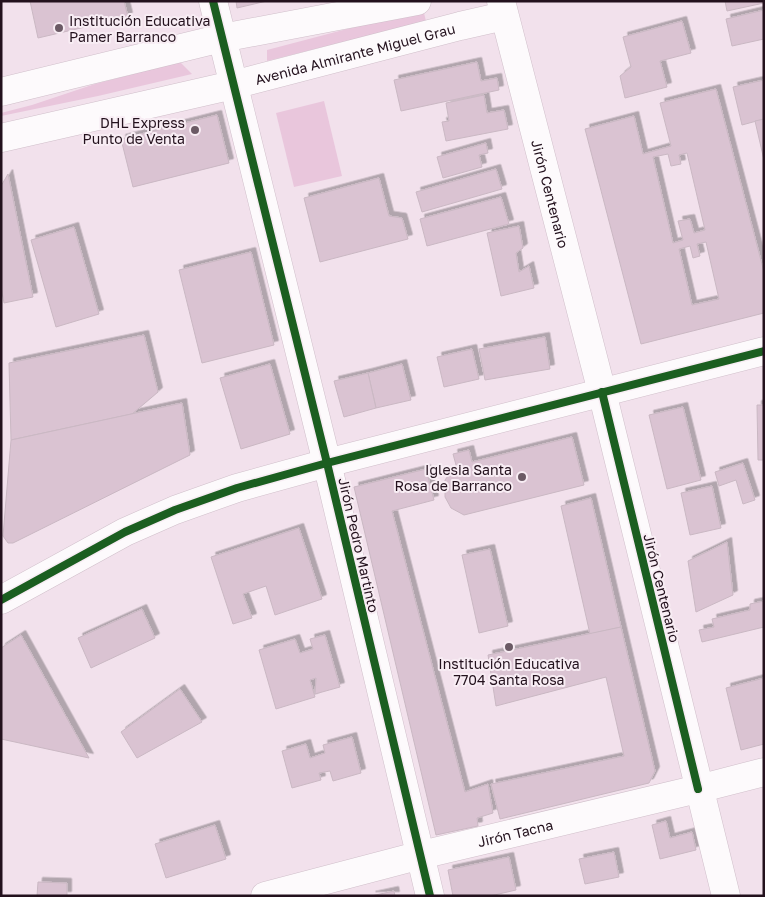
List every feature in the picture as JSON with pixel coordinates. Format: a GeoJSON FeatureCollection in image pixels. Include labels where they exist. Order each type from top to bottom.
{"type":"FeatureCollection","features":[{"type":"Feature","properties":{"kind":"main road","name":"Jirón Pedro Martinto"},"geometry":{"type":"LineString","coordinates":[[213,1],[327,463],[430,896]]}},
{"type":"Feature","properties":{"kind":"main road"},"geometry":{"type":"LineString","coordinates":[[1,92],[222,38],[417,1]]}},
{"type":"Feature","properties":{"kind":"main road","name":"Avenida Almirante Miguel Grau"},"geometry":{"type":"LineString","coordinates":[[1,138],[233,85],[460,26],[503,9]]}},
{"type":"Feature","properties":{"kind":"main road","name":"Jirón Centenario"},"geometry":{"type":"LineString","coordinates":[[503,9],[602,392],[698,789],[726,896]]}},
{"type":"Feature","properties":{"kind":"main road"},"geometry":{"type":"LineString","coordinates":[[1,600],[125,532],[175,510],[237,488],[327,463],[764,351]]}},
{"type":"Feature","properties":{"kind":"main road","name":"Jirón Tacna"},"geometry":{"type":"LineString","coordinates":[[265,896],[420,855],[764,772]]}},
{"type":"Feature","properties":{"kind":"shaded area"},"geometry":{"type":"Polygon","coordinates":[[[423,9],[426,21],[267,61],[267,50],[423,9]]]}},
{"type":"Feature","properties":{"kind":"shaded area"},"geometry":{"type":"Polygon","coordinates":[[[180,62],[192,74],[1,116],[1,113],[95,84],[180,62]]]}},
{"type":"Feature","properties":{"kind":"shaded area"},"geometry":{"type":"Polygon","coordinates":[[[324,101],[342,176],[294,187],[276,113],[324,101]]]}},
{"type":"Feature","properties":{"kind":"building","name":"Institución Educativa Pamer Barranco"},"geometry":{"type":"Polygon","coordinates":[[[30,1],[124,1],[128,17],[38,38],[30,1]]]}},
{"type":"Feature","properties":{"kind":"building"},"geometry":{"type":"Polygon","coordinates":[[[236,1],[267,1],[237,8],[236,1]]]}},
{"type":"Feature","properties":{"kind":"building"},"geometry":{"type":"Polygon","coordinates":[[[725,1],[764,1],[764,3],[727,11],[725,1]]]}},
{"type":"Feature","properties":{"kind":"building"},"geometry":{"type":"Polygon","coordinates":[[[764,10],[764,39],[732,46],[726,19],[764,10]]]}},
{"type":"Feature","properties":{"kind":"building"},"geometry":{"type":"Polygon","coordinates":[[[682,21],[691,53],[660,61],[667,87],[625,98],[620,76],[631,67],[623,37],[682,21]]]}},
{"type":"Feature","properties":{"kind":"building"},"geometry":{"type":"Polygon","coordinates":[[[477,62],[481,81],[497,78],[499,90],[401,111],[394,80],[477,62]]]}},
{"type":"Feature","properties":{"kind":"building"},"geometry":{"type":"Polygon","coordinates":[[[764,80],[764,119],[742,125],[733,87],[764,80]]]}},
{"type":"Feature","properties":{"kind":"building"},"geometry":{"type":"Polygon","coordinates":[[[716,89],[764,272],[764,313],[641,344],[585,129],[634,116],[643,154],[671,146],[660,103],[716,89]],[[687,153],[679,155],[681,164],[671,166],[668,154],[653,157],[673,243],[683,240],[678,221],[690,219],[694,233],[705,230],[687,153]],[[706,242],[697,244],[700,256],[693,258],[690,246],[679,249],[692,305],[719,299],[706,242]]]}},
{"type":"Feature","properties":{"kind":"building"},"geometry":{"type":"Polygon","coordinates":[[[484,95],[487,113],[504,110],[508,129],[446,141],[442,122],[449,121],[446,103],[484,95]]]}},
{"type":"Feature","properties":{"kind":"building"},"geometry":{"type":"Polygon","coordinates":[[[217,115],[229,163],[133,187],[121,139],[217,115]]]}},
{"type":"Feature","properties":{"kind":"building"},"geometry":{"type":"Polygon","coordinates":[[[764,119],[764,160],[755,121],[764,119]]]}},
{"type":"Feature","properties":{"kind":"building"},"geometry":{"type":"Polygon","coordinates":[[[486,143],[488,153],[479,155],[482,167],[443,178],[437,157],[486,143]]]}},
{"type":"Feature","properties":{"kind":"building"},"geometry":{"type":"Polygon","coordinates":[[[496,169],[502,189],[422,212],[416,192],[496,169]]]}},
{"type":"Feature","properties":{"kind":"building"},"geometry":{"type":"Polygon","coordinates":[[[8,174],[33,297],[4,303],[1,287],[1,186],[8,174]]]}},
{"type":"Feature","properties":{"kind":"building"},"geometry":{"type":"Polygon","coordinates":[[[379,178],[389,216],[402,218],[408,239],[320,262],[304,198],[379,178]]]}},
{"type":"Feature","properties":{"kind":"building"},"geometry":{"type":"Polygon","coordinates":[[[501,197],[509,224],[427,246],[420,219],[501,197]]]}},
{"type":"Feature","properties":{"kind":"building"},"geometry":{"type":"Polygon","coordinates":[[[519,226],[523,248],[516,253],[519,272],[529,266],[534,288],[501,296],[487,233],[519,226]]]}},
{"type":"Feature","properties":{"kind":"building"},"geometry":{"type":"Polygon","coordinates":[[[74,227],[99,314],[56,327],[31,240],[74,227]]]}},
{"type":"Feature","properties":{"kind":"building"},"geometry":{"type":"Polygon","coordinates":[[[251,252],[274,345],[202,363],[179,270],[251,252]]]}},
{"type":"Feature","properties":{"kind":"building"},"geometry":{"type":"Polygon","coordinates":[[[144,335],[158,392],[132,414],[11,440],[9,363],[144,335]]]}},
{"type":"Feature","properties":{"kind":"building"},"geometry":{"type":"Polygon","coordinates":[[[545,337],[550,369],[485,380],[479,349],[545,337]]]}},
{"type":"Feature","properties":{"kind":"building"},"geometry":{"type":"Polygon","coordinates":[[[472,349],[479,379],[444,387],[437,357],[472,349]]]}},
{"type":"Feature","properties":{"kind":"building"},"geometry":{"type":"Polygon","coordinates":[[[270,364],[290,434],[241,449],[220,378],[270,364]]]}},
{"type":"Feature","properties":{"kind":"building"},"geometry":{"type":"Polygon","coordinates":[[[402,364],[411,400],[376,408],[368,373],[402,364]]]}},
{"type":"Feature","properties":{"kind":"building"},"geometry":{"type":"Polygon","coordinates":[[[368,373],[376,408],[344,417],[334,381],[368,373]]]}},
{"type":"Feature","properties":{"kind":"building"},"geometry":{"type":"Polygon","coordinates":[[[182,403],[190,455],[13,543],[8,543],[3,536],[11,440],[182,403]]]}},
{"type":"Feature","properties":{"kind":"building"},"geometry":{"type":"Polygon","coordinates":[[[757,405],[764,405],[764,460],[758,460],[757,405]]]}},
{"type":"Feature","properties":{"kind":"building"},"geometry":{"type":"Polygon","coordinates":[[[683,407],[701,480],[667,489],[649,415],[683,407]]]}},
{"type":"Feature","properties":{"kind":"building"},"geometry":{"type":"Polygon","coordinates":[[[572,437],[584,485],[464,515],[451,508],[445,497],[445,480],[456,465],[453,454],[469,450],[472,462],[572,437]]]}},
{"type":"Feature","properties":{"kind":"building"},"geometry":{"type":"Polygon","coordinates":[[[743,463],[755,500],[743,504],[736,480],[719,486],[715,472],[743,463]]]}},
{"type":"Feature","properties":{"kind":"building"},"geometry":{"type":"Polygon","coordinates":[[[426,469],[434,500],[392,511],[465,792],[488,784],[493,813],[477,818],[478,826],[436,835],[354,487],[426,469]]]}},
{"type":"Feature","properties":{"kind":"building"},"geometry":{"type":"Polygon","coordinates":[[[712,486],[721,528],[690,535],[681,493],[712,486]]]}},
{"type":"Feature","properties":{"kind":"building"},"geometry":{"type":"Polygon","coordinates":[[[591,498],[621,627],[590,634],[561,506],[591,498]]]}},
{"type":"Feature","properties":{"kind":"building"},"geometry":{"type":"Polygon","coordinates":[[[299,528],[322,599],[275,615],[266,586],[243,594],[252,618],[233,624],[211,557],[299,528]]]}},
{"type":"Feature","properties":{"kind":"building"},"geometry":{"type":"Polygon","coordinates":[[[727,542],[733,595],[696,612],[688,561],[727,542]]]}},
{"type":"Feature","properties":{"kind":"building"},"geometry":{"type":"Polygon","coordinates":[[[490,549],[508,626],[479,633],[462,555],[490,549]]]}},
{"type":"Feature","properties":{"kind":"building"},"geometry":{"type":"Polygon","coordinates":[[[764,601],[764,627],[702,642],[699,630],[714,627],[712,619],[750,610],[750,604],[764,601]]]}},
{"type":"Feature","properties":{"kind":"building"},"geometry":{"type":"Polygon","coordinates":[[[142,609],[155,638],[91,668],[78,638],[142,609]]]}},
{"type":"Feature","properties":{"kind":"building"},"geometry":{"type":"Polygon","coordinates":[[[621,627],[655,771],[649,783],[500,819],[491,784],[624,756],[606,677],[496,706],[488,655],[621,627]]]}},
{"type":"Feature","properties":{"kind":"building"},"geometry":{"type":"Polygon","coordinates":[[[21,635],[89,758],[1,739],[1,648],[21,635]]]}},
{"type":"Feature","properties":{"kind":"building"},"geometry":{"type":"Polygon","coordinates":[[[325,635],[340,687],[315,694],[316,678],[310,680],[315,697],[276,709],[259,650],[295,639],[300,653],[313,649],[310,639],[325,635]]]}},
{"type":"Feature","properties":{"kind":"building"},"geometry":{"type":"Polygon","coordinates":[[[764,678],[764,744],[741,750],[726,688],[764,678]]]}},
{"type":"Feature","properties":{"kind":"building"},"geometry":{"type":"Polygon","coordinates":[[[180,689],[202,722],[137,758],[121,732],[180,689]]]}},
{"type":"Feature","properties":{"kind":"building"},"geometry":{"type":"Polygon","coordinates":[[[352,737],[361,773],[333,781],[330,771],[319,773],[321,780],[292,788],[282,751],[306,744],[310,758],[325,753],[323,745],[352,737]]]}},
{"type":"Feature","properties":{"kind":"building"},"geometry":{"type":"Polygon","coordinates":[[[666,821],[670,838],[692,832],[696,850],[660,859],[652,825],[666,821]]]}},
{"type":"Feature","properties":{"kind":"building"},"geometry":{"type":"Polygon","coordinates":[[[215,825],[226,859],[166,878],[155,844],[215,825]]]}},
{"type":"Feature","properties":{"kind":"building"},"geometry":{"type":"Polygon","coordinates":[[[614,852],[619,877],[585,884],[579,859],[614,852]]]}},
{"type":"Feature","properties":{"kind":"building"},"geometry":{"type":"Polygon","coordinates":[[[509,857],[516,890],[490,896],[453,896],[448,870],[509,857]]]}},
{"type":"Feature","properties":{"kind":"building"},"geometry":{"type":"Polygon","coordinates":[[[38,882],[67,883],[67,896],[37,896],[38,882]]]}},
{"type":"Feature","properties":{"kind":"building"},"geometry":{"type":"Polygon","coordinates":[[[394,891],[395,896],[371,896],[394,891]]]}},
{"type":"Feature","properties":{"kind":"cycle path"},"geometry":{"type":"LineString","coordinates":[[213,1],[327,463],[430,896]]}},
{"type":"Feature","properties":{"kind":"cycle path"},"geometry":{"type":"LineString","coordinates":[[1,600],[125,532],[175,510],[237,488],[327,463],[764,351]]}},
{"type":"Feature","properties":{"kind":"cycle path"},"geometry":{"type":"LineString","coordinates":[[602,392],[698,789]]}},
{"type":"Feature","properties":{"kind":"place","name":"Institución Educativa Pamer Barranco"},"geometry":{"type":"Point","coordinates":[59,28]}},
{"type":"Feature","properties":{"kind":"place","name":"DHL Express Punto de Venta"},"geometry":{"type":"Point","coordinates":[195,130]}},
{"type":"Feature","properties":{"kind":"place","name":"Iglesia Santa Rosa de Barranco"},"geometry":{"type":"Point","coordinates":[522,477]}},
{"type":"Feature","properties":{"kind":"place","name":"Institución Educativa 7704 Santa Rosa"},"geometry":{"type":"Point","coordinates":[509,647]}}]}
